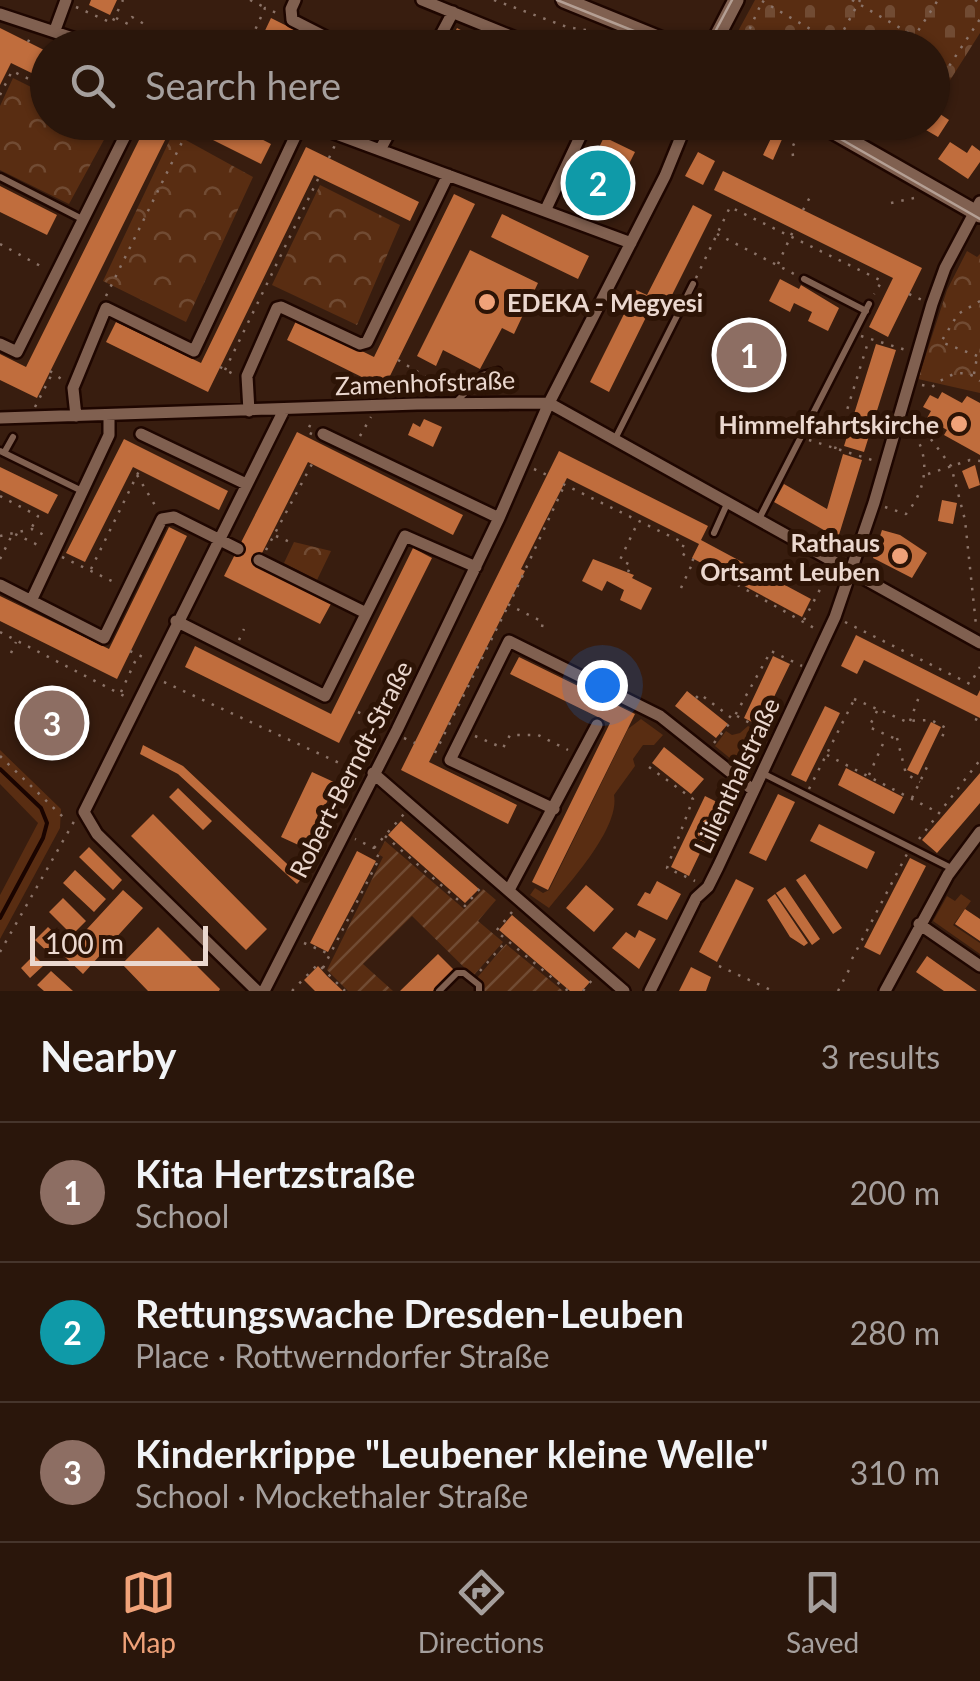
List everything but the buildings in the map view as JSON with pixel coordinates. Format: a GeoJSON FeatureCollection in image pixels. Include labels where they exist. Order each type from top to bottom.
{"type":"FeatureCollection","features":[{"type":"Feature","properties":{"kind":"street"},"geometry":{"type":"LineString","coordinates":[[295,0],[292,20],[312,30]]}},
{"type":"Feature","properties":{"kind":"street"},"geometry":{"type":"LineString","coordinates":[[422,0],[497,30]]}},
{"type":"Feature","properties":{"kind":"street"},"geometry":{"type":"LineString","coordinates":[[564,0],[638,30]]}},
{"type":"Feature","properties":{"kind":"street"},"geometry":{"type":"LineString","coordinates":[[720,30],[736,0]]}},
{"type":"Feature","properties":{"kind":"street"},"geometry":{"type":"LineString","coordinates":[[0,14],[54,30],[66,1]]}},
{"type":"Feature","properties":{"kind":"street"},"geometry":{"type":"LineString","coordinates":[[444,30],[454,12]]}},
{"type":"Feature","properties":{"kind":"street"},"geometry":{"type":"LineString","coordinates":[[0,344],[17,352],[123,140]]}},
{"type":"Feature","properties":{"kind":"street"},"geometry":{"type":"LineString","coordinates":[[76,416],[74,388],[106,308],[194,351],[294,140]]}},
{"type":"Feature","properties":{"kind":"street"},"geometry":{"type":"LineString","coordinates":[[351,140],[630,243]]}},
{"type":"Feature","properties":{"kind":"street"},"geometry":{"type":"LineString","coordinates":[[380,150],[385,140]]}},
{"type":"Feature","properties":{"kind":"street"},"geometry":{"type":"LineString","coordinates":[[546,209],[579,140]]}},
{"type":"Feature","properties":{"kind":"street","name":"Zamenhofstraße"},"geometry":{"type":"LineString","coordinates":[[0,418],[549,404],[679,140]]}},
{"type":"Feature","properties":{"kind":"street"},"geometry":{"type":"LineString","coordinates":[[837,140],[978,210]]}},
{"type":"Feature","properties":{"kind":"street"},"geometry":{"type":"LineString","coordinates":[[249,410],[247,380],[277,308],[282,306],[360,344],[367,342],[448,175]]}},
{"type":"Feature","properties":{"kind":"street","name":"Lilienthalstraße"},"geometry":{"type":"LineString","coordinates":[[650,991],[696,898],[708,887],[835,617],[945,268],[978,210]]}},
{"type":"Feature","properties":{"kind":"street"},"geometry":{"type":"LineString","coordinates":[[549,404],[979,642]]}},
{"type":"Feature","properties":{"kind":"street","name":"Robert-Berndt-Straße"},"geometry":{"type":"LineString","coordinates":[[261,991],[397,730],[549,404]]}},
{"type":"Feature","properties":{"kind":"street"},"geometry":{"type":"LineString","coordinates":[[261,991],[87,820],[86,804],[284,410]]}},
{"type":"Feature","properties":{"kind":"street"},"geometry":{"type":"LineString","coordinates":[[30,601],[109,435],[110,416]]}},
{"type":"Feature","properties":{"kind":"street"},"geometry":{"type":"LineString","coordinates":[[141,434],[246,484]]}},
{"type":"Feature","properties":{"kind":"street","name":"Zamenhofstraße"},"geometry":{"type":"LineString","coordinates":[[323,434],[499,518]]}},
{"type":"Feature","properties":{"kind":"street"},"geometry":{"type":"LineString","coordinates":[[0,585],[104,638],[162,519],[169,516],[238,549]]}},
{"type":"Feature","properties":{"kind":"street"},"geometry":{"type":"LineString","coordinates":[[176,621],[324,696],[405,536],[476,567]]}},
{"type":"Feature","properties":{"kind":"street"},"geometry":{"type":"LineString","coordinates":[[260,560],[366,613]]}},
{"type":"Feature","properties":{"kind":"street"},"geometry":{"type":"LineString","coordinates":[[554,809],[450,760],[509,641],[660,716],[753,790]]}},
{"type":"Feature","properties":{"kind":"street"},"geometry":{"type":"LineString","coordinates":[[510,890],[597,725]]}},
{"type":"Feature","properties":{"kind":"street"},"geometry":{"type":"LineString","coordinates":[[372,775],[624,991]]}},
{"type":"Feature","properties":{"kind":"street"},"geometry":{"type":"LineString","coordinates":[[885,991],[919,924],[980,832]]}},
{"type":"Feature","properties":{"kind":"street"},"geometry":{"type":"LineString","coordinates":[[919,924],[980,966]]}},
{"type":"Feature","properties":{"kind":"lane"},"geometry":{"type":"LineString","coordinates":[[0,177],[83,220]]}},
{"type":"Feature","properties":{"kind":"lane"},"geometry":{"type":"LineString","coordinates":[[758,521],[868,308],[804,280]]}},
{"type":"Feature","properties":{"kind":"lane"},"geometry":{"type":"LineString","coordinates":[[614,440],[693,284]]}},
{"type":"Feature","properties":{"kind":"lane"},"geometry":{"type":"LineString","coordinates":[[456,404],[484,376],[498,371]]}},
{"type":"Feature","properties":{"kind":"lane"},"geometry":{"type":"LineString","coordinates":[[13,437],[2,452],[83,491]]}},
{"type":"Feature","properties":{"kind":"lane"},"geometry":{"type":"LineString","coordinates":[[714,532],[727,504]]}},
{"type":"Feature","properties":{"kind":"lane"},"geometry":{"type":"LineString","coordinates":[[762,773],[952,869]]}},
{"type":"Feature","properties":{"kind":"lane"},"geometry":{"type":"LineString","coordinates":[[438,991],[457,973],[464,972],[479,985],[479,991]]}},
{"type":"Feature","properties":{"kind":"path"},"geometry":{"type":"LineString","coordinates":[[66,1],[112,23],[123,0]]}},
{"type":"Feature","properties":{"kind":"path"},"geometry":{"type":"LineString","coordinates":[[250,0],[292,20]]}},
{"type":"Feature","properties":{"kind":"path"},"geometry":{"type":"LineString","coordinates":[[494,0],[582,30]]}},
{"type":"Feature","properties":{"kind":"path"},"geometry":{"type":"LineString","coordinates":[[852,0],[904,30]]}},
{"type":"Feature","properties":{"kind":"path"},"geometry":{"type":"LineString","coordinates":[[918,30],[938,0]]}},
{"type":"Feature","properties":{"kind":"path"},"geometry":{"type":"LineString","coordinates":[[975,0],[980,3]]}},
{"type":"Feature","properties":{"kind":"path"},"geometry":{"type":"LineString","coordinates":[[749,30],[763,1],[809,30]]}},
{"type":"Feature","properties":{"kind":"path"},"geometry":{"type":"LineString","coordinates":[[844,30],[859,2]]}},
{"type":"Feature","properties":{"kind":"path"},"geometry":{"type":"LineString","coordinates":[[256,30],[266,8]]}},
{"type":"Feature","properties":{"kind":"path"},"geometry":{"type":"LineString","coordinates":[[114,18],[128,24],[132,18],[146,25]]}},
{"type":"Feature","properties":{"kind":"path"},"geometry":{"type":"LineString","coordinates":[[950,65],[980,19]]}},
{"type":"Feature","properties":{"kind":"path"},"geometry":{"type":"LineString","coordinates":[[0,96],[15,65]]}},
{"type":"Feature","properties":{"kind":"path"},"geometry":{"type":"LineString","coordinates":[[12,71],[30,80]]}},
{"type":"Feature","properties":{"kind":"path"},"geometry":{"type":"LineString","coordinates":[[106,308],[106,295],[182,140]]}},
{"type":"Feature","properties":{"kind":"path"},"geometry":{"type":"LineString","coordinates":[[329,158],[337,140]]}},
{"type":"Feature","properties":{"kind":"path"},"geometry":{"type":"LineString","coordinates":[[793,156],[792,148],[798,140]]}},
{"type":"Feature","properties":{"kind":"path"},"geometry":{"type":"LineString","coordinates":[[225,370],[319,177]]}},
{"type":"Feature","properties":{"kind":"path"},"geometry":{"type":"LineString","coordinates":[[803,210],[810,197]]}},
{"type":"Feature","properties":{"kind":"path"},"geometry":{"type":"LineString","coordinates":[[891,203],[920,197]]}},
{"type":"Feature","properties":{"kind":"path"},"geometry":{"type":"LineString","coordinates":[[693,284],[730,207],[890,284]]}},
{"type":"Feature","properties":{"kind":"path"},"geometry":{"type":"LineString","coordinates":[[778,266],[794,229]]}},
{"type":"Feature","properties":{"kind":"path"},"geometry":{"type":"LineString","coordinates":[[716,234],[804,280]]}},
{"type":"Feature","properties":{"kind":"path"},"geometry":{"type":"LineString","coordinates":[[0,244],[56,274]]}},
{"type":"Feature","properties":{"kind":"path"},"geometry":{"type":"LineString","coordinates":[[868,308],[882,280]]}},
{"type":"Feature","properties":{"kind":"path"},"geometry":{"type":"LineString","coordinates":[[942,342],[958,314],[980,301]]}},
{"type":"Feature","properties":{"kind":"path"},"geometry":{"type":"LineString","coordinates":[[855,334],[917,354]]}},
{"type":"Feature","properties":{"kind":"path"},"geometry":{"type":"LineString","coordinates":[[835,449],[869,338]]}},
{"type":"Feature","properties":{"kind":"path"},"geometry":{"type":"LineString","coordinates":[[930,338],[979,356],[974,376]]}},
{"type":"Feature","properties":{"kind":"path"},"geometry":{"type":"LineString","coordinates":[[398,360],[436,384],[436,404]]}},
{"type":"Feature","properties":{"kind":"path"},"geometry":{"type":"LineString","coordinates":[[220,367],[247,380]]}},
{"type":"Feature","properties":{"kind":"path"},"geometry":{"type":"LineString","coordinates":[[38,401],[51,372],[74,388]]}},
{"type":"Feature","properties":{"kind":"path"},"geometry":{"type":"LineString","coordinates":[[916,384],[932,387],[945,376],[960,372],[980,382]]}},
{"type":"Feature","properties":{"kind":"path"},"geometry":{"type":"LineString","coordinates":[[354,448],[376,407]]}},
{"type":"Feature","properties":{"kind":"path"},"geometry":{"type":"LineString","coordinates":[[909,409],[952,466],[965,520],[979,642]]}},
{"type":"Feature","properties":{"kind":"path"},"geometry":{"type":"LineString","coordinates":[[874,503],[906,514],[927,474],[922,444],[905,423]]}},
{"type":"Feature","properties":{"kind":"path"},"geometry":{"type":"LineString","coordinates":[[802,438],[874,461]]}},
{"type":"Feature","properties":{"kind":"path"},"geometry":{"type":"LineString","coordinates":[[927,474],[980,461]]}},
{"type":"Feature","properties":{"kind":"path"},"geometry":{"type":"LineString","coordinates":[[523,463],[546,475]]}},
{"type":"Feature","properties":{"kind":"path"},"geometry":{"type":"LineString","coordinates":[[260,560],[312,464]]}},
{"type":"Feature","properties":{"kind":"path"},"geometry":{"type":"LineString","coordinates":[[90,570],[138,473],[156,507],[169,516]]}},
{"type":"Feature","properties":{"kind":"path"},"geometry":{"type":"LineString","coordinates":[[435,753],[564,485],[684,543],[681,553],[826,636]]}},
{"type":"Feature","properties":{"kind":"path"},"geometry":{"type":"LineString","coordinates":[[0,496],[38,516],[32,529]]}},
{"type":"Feature","properties":{"kind":"path"},"geometry":{"type":"LineString","coordinates":[[628,572],[631,566],[620,560],[638,521]]}},
{"type":"Feature","properties":{"kind":"path"},"geometry":{"type":"LineString","coordinates":[[32,529],[90,570],[128,589]]}},
{"type":"Feature","properties":{"kind":"path"},"geometry":{"type":"LineString","coordinates":[[0,536],[32,529]]}},
{"type":"Feature","properties":{"kind":"path"},"geometry":{"type":"LineString","coordinates":[[13,533],[56,548]]}},
{"type":"Feature","properties":{"kind":"path"},"geometry":{"type":"LineString","coordinates":[[0,559],[13,533]]}},
{"type":"Feature","properties":{"kind":"path"},"geometry":{"type":"LineString","coordinates":[[274,535],[292,543]]}},
{"type":"Feature","properties":{"kind":"path"},"geometry":{"type":"LineString","coordinates":[[680,588],[694,560]]}},
{"type":"Feature","properties":{"kind":"path"},"geometry":{"type":"LineString","coordinates":[[804,621],[828,573]]}},
{"type":"Feature","properties":{"kind":"path"},"geometry":{"type":"LineString","coordinates":[[509,605],[543,622],[542,627]]}},
{"type":"Feature","properties":{"kind":"path"},"geometry":{"type":"LineString","coordinates":[[835,617],[970,684],[980,667]]}},
{"type":"Feature","properties":{"kind":"path"},"geometry":{"type":"LineString","coordinates":[[0,632],[136,702]]}},
{"type":"Feature","properties":{"kind":"path"},"geometry":{"type":"LineString","coordinates":[[11,653],[16,640]]}},
{"type":"Feature","properties":{"kind":"path"},"geometry":{"type":"LineString","coordinates":[[130,651],[152,669],[372,775]]}},
{"type":"Feature","properties":{"kind":"path"},"geometry":{"type":"LineString","coordinates":[[707,752],[735,717],[771,651],[802,666]]}},
{"type":"Feature","properties":{"kind":"path"},"geometry":{"type":"LineString","coordinates":[[120,694],[138,654]]}},
{"type":"Feature","properties":{"kind":"path"},"geometry":{"type":"LineString","coordinates":[[696,698],[700,694],[718,711],[769,734]]}},
{"type":"Feature","properties":{"kind":"path"},"geometry":{"type":"LineString","coordinates":[[910,722],[920,694]]}},
{"type":"Feature","properties":{"kind":"path"},"geometry":{"type":"LineString","coordinates":[[806,794],[855,697],[910,722],[930,720],[946,728],[942,737]]}},
{"type":"Feature","properties":{"kind":"path"},"geometry":{"type":"LineString","coordinates":[[878,709],[869,727],[897,739],[906,774],[920,782]]}},
{"type":"Feature","properties":{"kind":"path"},"geometry":{"type":"LineString","coordinates":[[358,712],[397,730]]}},
{"type":"Feature","properties":{"kind":"path"},"geometry":{"type":"LineString","coordinates":[[465,731],[503,748],[510,735],[538,734],[581,756]]}},
{"type":"Feature","properties":{"kind":"path"},"geometry":{"type":"LineString","coordinates":[[868,776],[887,735]]}},
{"type":"Feature","properties":{"kind":"path"},"geometry":{"type":"LineString","coordinates":[[826,755],[939,813]]}},
{"type":"Feature","properties":{"kind":"path"},"geometry":{"type":"LineString","coordinates":[[0,756],[64,818]]}},
{"type":"Feature","properties":{"kind":"path"},"geometry":{"type":"LineString","coordinates":[[852,959],[912,849],[980,760]]}},
{"type":"Feature","properties":{"kind":"path"},"geometry":{"type":"LineString","coordinates":[[649,767],[693,799],[667,868],[708,887]]}},
{"type":"Feature","properties":{"kind":"path"},"geometry":{"type":"LineString","coordinates":[[912,799],[927,767]]}},
{"type":"Feature","properties":{"kind":"path"},"geometry":{"type":"LineString","coordinates":[[0,952],[62,836],[86,804]]}},
{"type":"Feature","properties":{"kind":"path"},"geometry":{"type":"LineString","coordinates":[[322,968],[380,857],[374,854],[374,848],[412,806]]}},
{"type":"Feature","properties":{"kind":"path"},"geometry":{"type":"LineString","coordinates":[[343,833],[374,848]]}},
{"type":"Feature","properties":{"kind":"path"},"geometry":{"type":"LineString","coordinates":[[386,836],[465,906],[492,875]]}},
{"type":"Feature","properties":{"kind":"path"},"geometry":{"type":"LineString","coordinates":[[522,900],[496,930],[568,991]]}},
{"type":"Feature","properties":{"kind":"path"},"geometry":{"type":"LineString","coordinates":[[291,937],[330,955]]}},
{"type":"Feature","properties":{"kind":"path"},"geometry":{"type":"LineString","coordinates":[[472,980],[507,940]]}},
{"type":"Feature","properties":{"kind":"path"},"geometry":{"type":"LineString","coordinates":[[292,991],[318,964],[345,991]]}},
{"type":"Feature","properties":{"kind":"path"},"geometry":{"type":"LineString","coordinates":[[719,966],[774,991]]}},
{"type":"Feature","properties":{"kind":"path"},"geometry":{"type":"LineString","coordinates":[[838,991],[851,966]]}},
{"type":"Feature","properties":{"kind":"path"},"geometry":{"type":"LineString","coordinates":[[583,991],[599,971]]}},
{"type":"Feature","properties":{"kind":"green space"},"geometry":{"type":"Polygon","coordinates":[[[755,0],[980,0],[980,33],[950,80],[950,30],[739,30],[755,0]]]}},
{"type":"Feature","properties":{"kind":"green space"},"geometry":{"type":"Polygon","coordinates":[[[13,78],[30,86],[30,140],[104,140],[69,204],[0,170],[0,106],[13,78]]]}},
{"type":"Feature","properties":{"kind":"green space"},"geometry":{"type":"Polygon","coordinates":[[[170,140],[186,140],[253,177],[186,322],[103,281],[170,140]]]}},
{"type":"Feature","properties":{"kind":"green space"},"geometry":{"type":"Polygon","coordinates":[[[320,185],[400,225],[357,325],[272,285],[320,185]]]}},
{"type":"Feature","properties":{"kind":"green space"},"geometry":{"type":"Polygon","coordinates":[[[967,251],[977,257],[980,254],[980,393],[918,379],[947,290],[967,251]]]}},
{"type":"Feature","properties":{"kind":"green space"},"geometry":{"type":"Polygon","coordinates":[[[294,542],[331,551],[317,580],[284,563],[294,542]]]}},
{"type":"Feature","properties":{"kind":"green space"},"geometry":{"type":"Polygon","coordinates":[[[641,719],[663,735],[654,745],[643,745],[633,759],[635,766],[614,795],[614,808],[602,838],[549,908],[530,895],[535,888],[543,893],[549,890],[628,729],[641,719]]]}},
{"type":"Feature","properties":{"kind":"green space"},"geometry":{"type":"Polygon","coordinates":[[[748,726],[762,733],[748,766],[742,768],[715,746],[726,731],[732,735],[748,726]]]}},
{"type":"Feature","properties":{"kind":"green space"},"geometry":{"type":"Polygon","coordinates":[[[0,750],[61,809],[60,828],[0,939],[0,895],[38,823],[0,784],[0,750]]]}},
{"type":"Feature","properties":{"kind":"green space"},"geometry":{"type":"Polygon","coordinates":[[[385,841],[464,909],[483,889],[496,900],[478,921],[503,942],[473,976],[412,916],[363,964],[393,991],[348,991],[327,970],[383,857],[378,854],[385,841]]]}},
{"type":"Feature","properties":{"kind":"green space"},"geometry":{"type":"Polygon","coordinates":[[[961,894],[971,901],[953,925],[980,943],[980,954],[933,921],[947,896],[955,901],[961,894]]]}},
{"type":"Feature","properties":{"kind":"green space"},"geometry":{"type":"Polygon","coordinates":[[[506,944],[563,991],[482,991],[476,979],[506,944]]]}},
{"type":"Feature","properties":{"kind":"waterway"},"geometry":{"type":"LineString","coordinates":[[0,769],[41,808],[47,823],[43,838],[0,918]]}},
{"type":"Feature","properties":{"kind":"tram line"},"geometry":{"type":"LineString","coordinates":[[557,0],[631,30]]}},
{"type":"Feature","properties":{"kind":"tram line"},"geometry":{"type":"LineString","coordinates":[[716,30],[732,0]]}},
{"type":"Feature","properties":{"kind":"tram line"},"geometry":{"type":"LineString","coordinates":[[842,140],[980,219]]}},
{"type":"Feature","properties":{"kind":"place","name":"Rettungswache Dresden-Leuben"},"geometry":{"type":"Point","coordinates":[598,183]}},
{"type":"Feature","properties":{"kind":"place","name":"EDEKA - Megyesi"},"geometry":{"type":"Point","coordinates":[487,302]}},
{"type":"Feature","properties":{"kind":"place","name":"Kita Hertzstraße"},"geometry":{"type":"Point","coordinates":[749,355]}},
{"type":"Feature","properties":{"kind":"place","name":"Himmelfahrtskirche"},"geometry":{"type":"Point","coordinates":[959,424]}},
{"type":"Feature","properties":{"kind":"place","name":"Rathaus Ortsamt Leuben"},"geometry":{"type":"Point","coordinates":[900,556]}},
{"type":"Feature","properties":{"kind":"place","name":"Kinderkrippe \"Leubener kleine Welle\""},"geometry":{"type":"Point","coordinates":[52,723]}}]}
